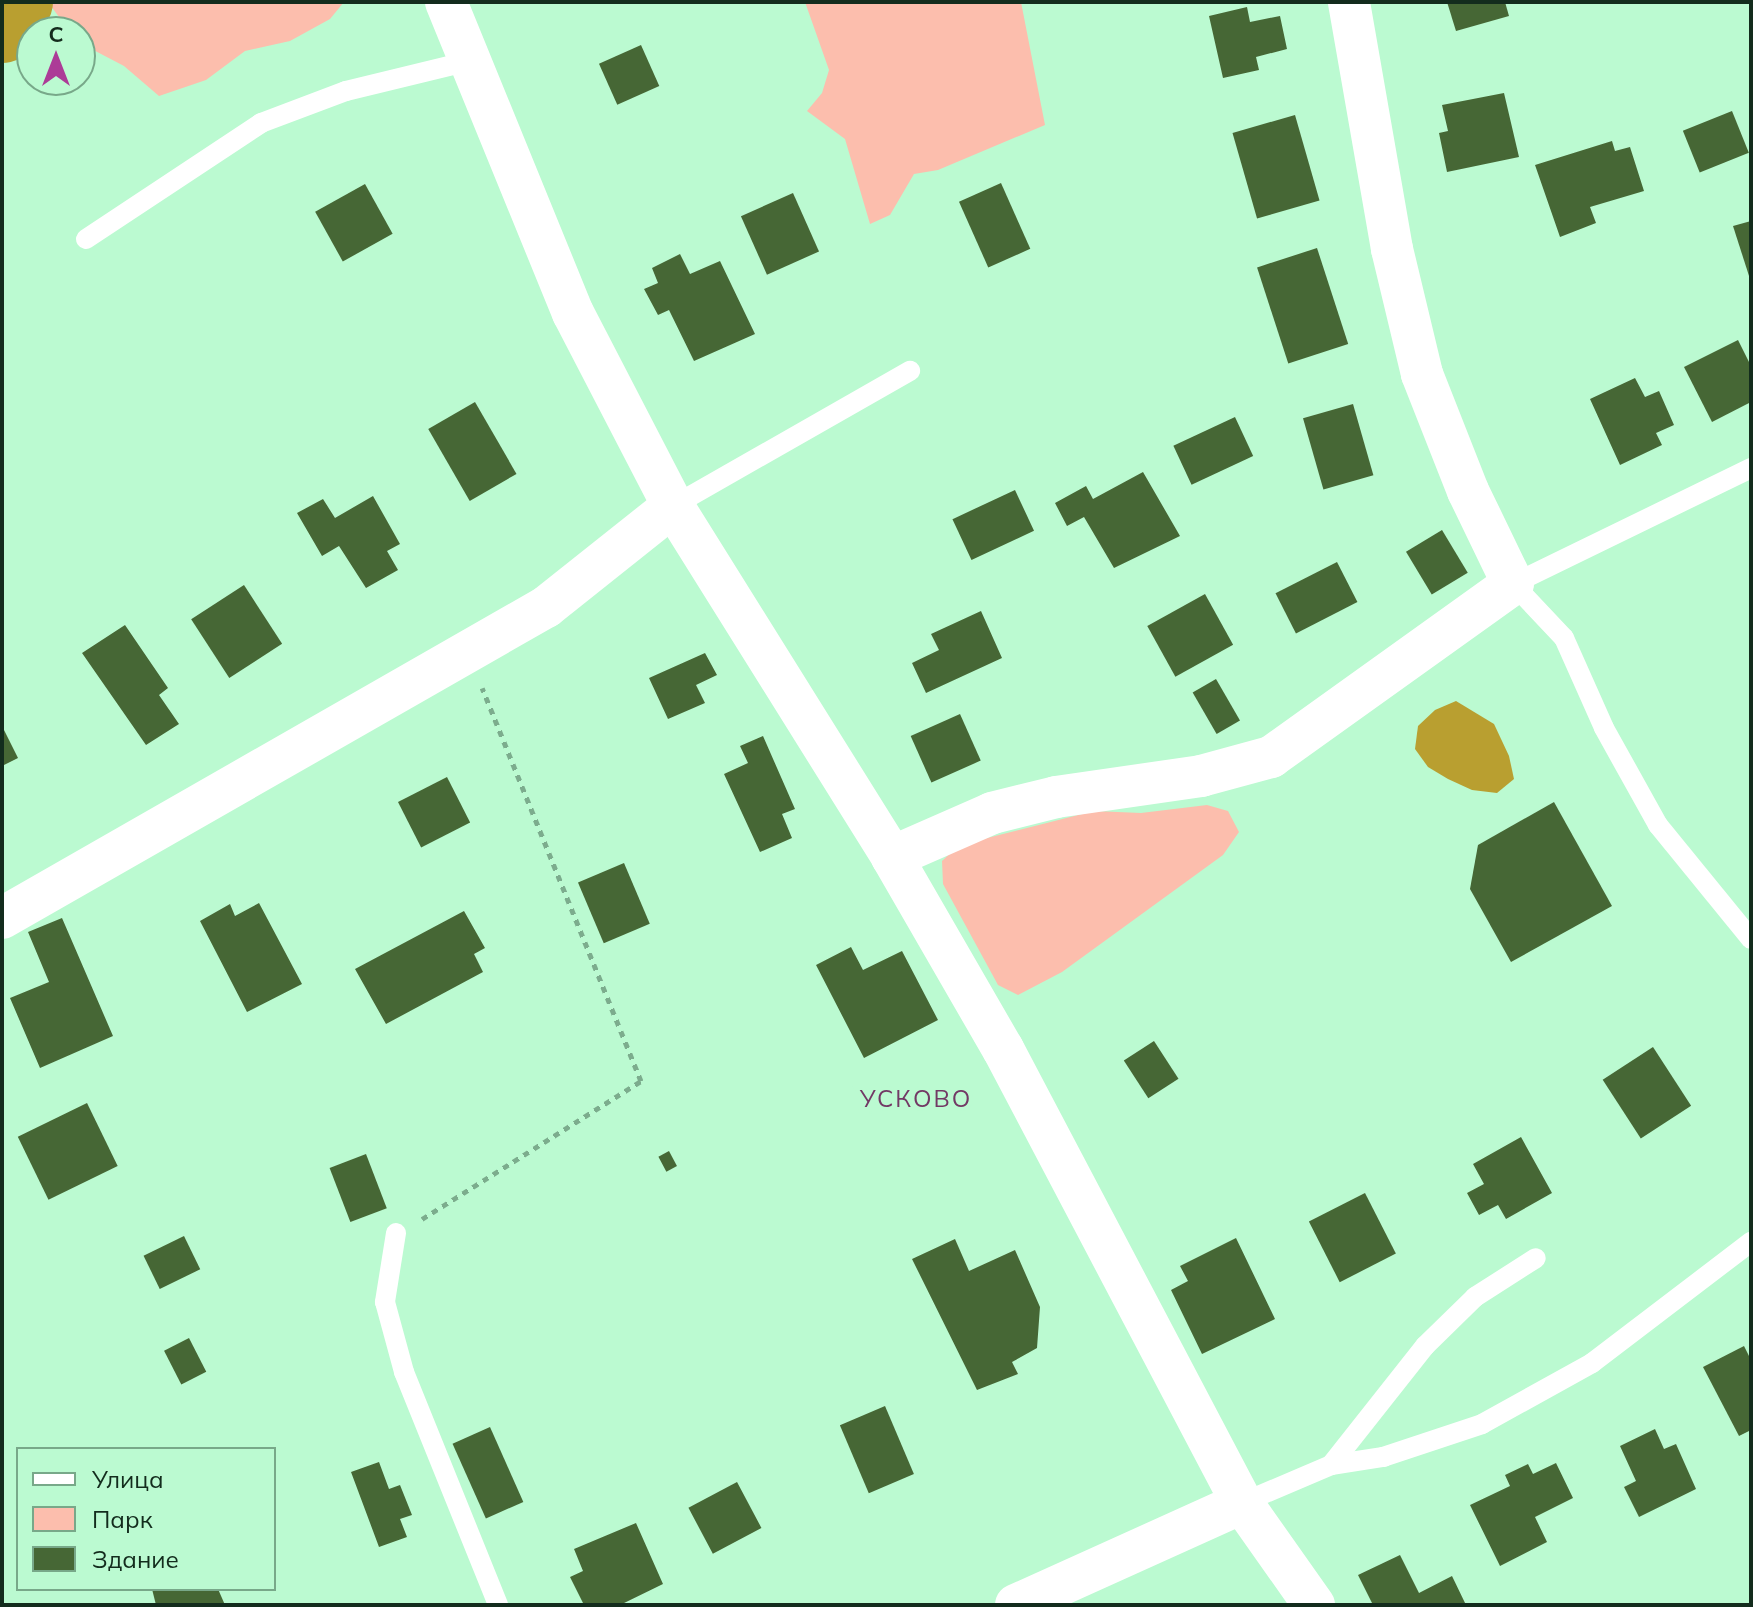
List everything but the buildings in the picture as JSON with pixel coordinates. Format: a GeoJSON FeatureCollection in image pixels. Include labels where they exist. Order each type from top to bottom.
{"type":"FeatureCollection","features":[{"type":"Feature","properties":{"kind":"street"},"geometry":{"type":"LineString","coordinates":[[446,2],[573,313],[673,506],[892,857],[1003,1049],[1242,1503],[1314,1605]]}},
{"type":"Feature","properties":{"kind":"street"},"geometry":{"type":"LineString","coordinates":[[892,857],[992,813],[1030,803],[1234,770],[1271,757],[1513,584],[1468,491],[1422,374],[1392,249],[1349,2]]}},
{"type":"Feature","properties":{"kind":"street"},"geometry":{"type":"LineString","coordinates":[[2,918],[546,607],[673,506]]}},
{"type":"Feature","properties":{"kind":"street"},"geometry":{"type":"LineString","coordinates":[[1016,1605],[1242,1503]]}},
{"type":"Feature","properties":{"kind":"lane"},"geometry":{"type":"LineString","coordinates":[[86,239],[261,123],[346,91],[469,61]]}},
{"type":"Feature","properties":{"kind":"lane"},"geometry":{"type":"LineString","coordinates":[[673,506],[910,371]]}},
{"type":"Feature","properties":{"kind":"lane"},"geometry":{"type":"LineString","coordinates":[[1751,468],[1513,584],[1564,638],[1604,728],[1658,825],[1751,939]]}},
{"type":"Feature","properties":{"kind":"lane"},"geometry":{"type":"LineString","coordinates":[[396,1233],[387,1264],[389,1316],[404,1372],[498,1605]]}},
{"type":"Feature","properties":{"kind":"lane"},"geometry":{"type":"LineString","coordinates":[[1242,1503],[1331,1465],[1383,1457],[1482,1424],[1592,1363],[1749,1245]]}},
{"type":"Feature","properties":{"kind":"lane"},"geometry":{"type":"LineString","coordinates":[[1331,1465],[1425,1346],[1475,1297],[1536,1258]]}},
{"type":"Feature","properties":{"kind":"path"},"geometry":{"type":"LineString","coordinates":[[396,1233],[641,1081],[468,654]]}},
{"type":"Feature","properties":{"kind":"green space"},"geometry":{"type":"Polygon","coordinates":[[[48,2],[344,2],[330,19],[290,41],[245,51],[206,80],[159,96],[124,66],[96,51],[96,16],[58,16],[48,2]]]}},
{"type":"Feature","properties":{"kind":"green space"},"geometry":{"type":"Polygon","coordinates":[[[805,2],[1021,2],[1045,125],[938,170],[914,174],[890,215],[870,224],[845,139],[807,111],[822,93],[829,70],[805,2]]]}},
{"type":"Feature","properties":{"kind":"green space"},"geometry":{"type":"Polygon","coordinates":[[[1207,805],[1228,811],[1239,832],[1223,855],[1062,972],[1018,995],[998,985],[943,884],[942,861],[959,845],[1094,811],[1141,813],[1207,805]]]}},
{"type":"Feature","properties":{"kind":"shaded area"},"geometry":{"type":"Polygon","coordinates":[[[1456,701],[1494,724],[1509,756],[1514,779],[1497,793],[1472,790],[1448,779],[1428,767],[1415,749],[1418,726],[1435,710],[1456,701]]]}},
{"type":"Feature","properties":{"kind":"waterway"},"geometry":{"type":"LineString","coordinates":[[2,27],[17,2]]}},
{"type":"Feature","properties":{"kind":"district","name":"УСКОВО"},"geometry":{"type":"Point","coordinates":[916,1099]}}]}
